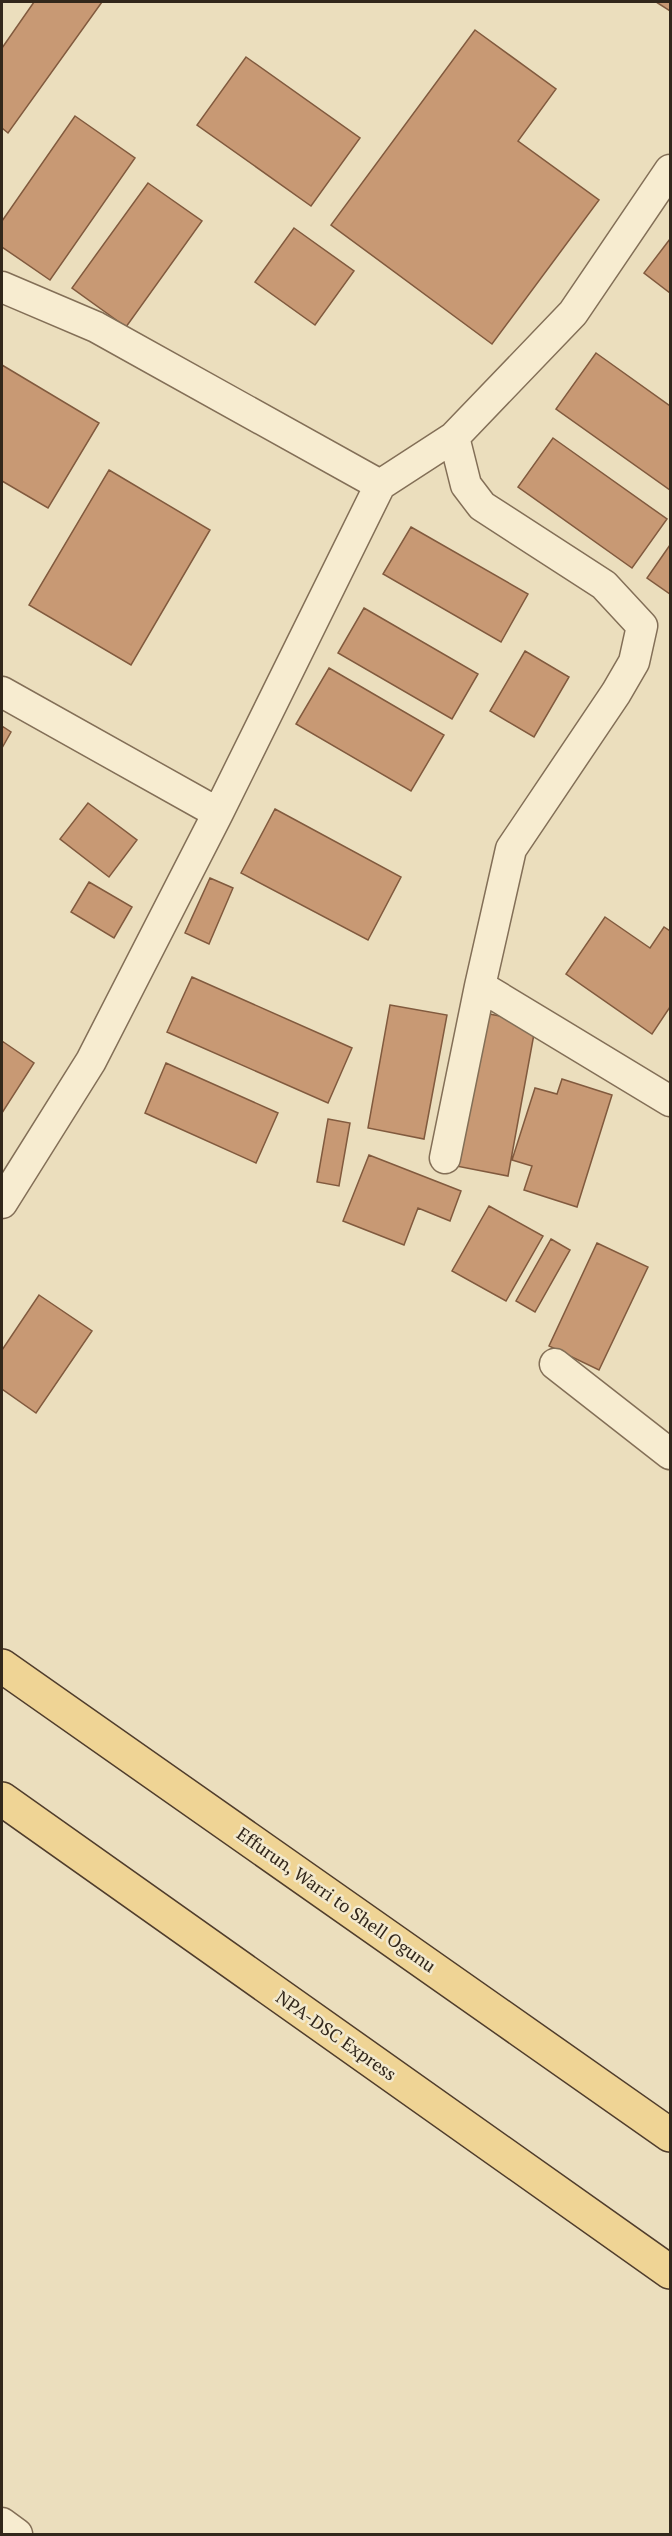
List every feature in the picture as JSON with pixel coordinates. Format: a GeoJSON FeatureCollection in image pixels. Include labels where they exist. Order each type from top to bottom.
{"type":"FeatureCollection","features":[{"type":"Feature","properties":{"kind":"main road","name":"Effurun, Warri to Shell Ogunu"},"geometry":{"type":"LineString","coordinates":[[2,1666],[670,2135]]}},
{"type":"Feature","properties":{"kind":"main road","name":"NPA-DSC Express"},"geometry":{"type":"LineString","coordinates":[[2,1799],[670,2272]]}},
{"type":"Feature","properties":{"kind":"street"},"geometry":{"type":"LineString","coordinates":[[2,1203],[91,1061],[218,813],[380,485],[454,436],[573,313],[670,171]]}},
{"type":"Feature","properties":{"kind":"street"},"geometry":{"type":"LineString","coordinates":[[2,287],[96,327],[380,485]]}},
{"type":"Feature","properties":{"kind":"street"},"geometry":{"type":"LineString","coordinates":[[445,1158],[480,986],[512,849],[616,693],[634,662],[642,626],[604,585],[482,506],[466,485],[454,436]]}},
{"type":"Feature","properties":{"kind":"street"},"geometry":{"type":"LineString","coordinates":[[2,692],[218,813]]}},
{"type":"Feature","properties":{"kind":"street"},"geometry":{"type":"LineString","coordinates":[[480,986],[670,1101]]}},
{"type":"Feature","properties":{"kind":"street"},"geometry":{"type":"LineString","coordinates":[[555,1364],[670,1454]]}},
{"type":"Feature","properties":{"kind":"street"},"geometry":{"type":"LineString","coordinates":[[2,2523],[17,2535]]}},
{"type":"Feature","properties":{"kind":"building"},"geometry":{"type":"Polygon","coordinates":[[[34,2],[102,2],[8,133],[2,128],[2,48],[34,2]]]}},
{"type":"Feature","properties":{"kind":"building"},"geometry":{"type":"Polygon","coordinates":[[[656,2],[670,2],[670,11],[656,2]]]}},
{"type":"Feature","properties":{"kind":"building"},"geometry":{"type":"Polygon","coordinates":[[[475,30],[556,89],[518,141],[599,200],[492,344],[331,225],[475,30]]]}},
{"type":"Feature","properties":{"kind":"building"},"geometry":{"type":"Polygon","coordinates":[[[246,57],[360,138],[311,206],[197,125],[246,57]]]}},
{"type":"Feature","properties":{"kind":"building"},"geometry":{"type":"Polygon","coordinates":[[[75,116],[135,158],[50,280],[2,247],[2,221],[75,116]]]}},
{"type":"Feature","properties":{"kind":"building"},"geometry":{"type":"Polygon","coordinates":[[[148,183],[202,221],[126,327],[72,288],[148,183]]]}},
{"type":"Feature","properties":{"kind":"building"},"geometry":{"type":"Polygon","coordinates":[[[294,228],[354,271],[315,325],[255,282],[294,228]]]}},
{"type":"Feature","properties":{"kind":"building"},"geometry":{"type":"Polygon","coordinates":[[[670,239],[670,293],[644,273],[670,239]]]}},
{"type":"Feature","properties":{"kind":"building"},"geometry":{"type":"Polygon","coordinates":[[[596,353],[670,406],[670,490],[556,409],[596,353]]]}},
{"type":"Feature","properties":{"kind":"building"},"geometry":{"type":"Polygon","coordinates":[[[2,365],[99,423],[48,508],[2,481],[2,365]]]}},
{"type":"Feature","properties":{"kind":"building"},"geometry":{"type":"Polygon","coordinates":[[[553,438],[667,519],[632,568],[518,487],[553,438]]]}},
{"type":"Feature","properties":{"kind":"building"},"geometry":{"type":"Polygon","coordinates":[[[109,470],[210,530],[131,665],[29,605],[109,470]]]}},
{"type":"Feature","properties":{"kind":"building"},"geometry":{"type":"Polygon","coordinates":[[[411,527],[528,594],[501,642],[383,574],[411,527]]]}},
{"type":"Feature","properties":{"kind":"building"},"geometry":{"type":"Polygon","coordinates":[[[670,545],[670,594],[647,578],[670,545]]]}},
{"type":"Feature","properties":{"kind":"building"},"geometry":{"type":"Polygon","coordinates":[[[364,608],[478,674],[452,719],[338,653],[364,608]]]}},
{"type":"Feature","properties":{"kind":"building"},"geometry":{"type":"Polygon","coordinates":[[[525,651],[569,677],[534,737],[490,711],[525,651]]]}},
{"type":"Feature","properties":{"kind":"building"},"geometry":{"type":"Polygon","coordinates":[[[329,668],[444,735],[411,791],[296,724],[329,668]]]}},
{"type":"Feature","properties":{"kind":"building"},"geometry":{"type":"Polygon","coordinates":[[[2,726],[11,732],[2,748],[2,726]]]}},
{"type":"Feature","properties":{"kind":"building"},"geometry":{"type":"Polygon","coordinates":[[[88,803],[137,840],[109,877],[60,839],[88,803]]]}},
{"type":"Feature","properties":{"kind":"building"},"geometry":{"type":"Polygon","coordinates":[[[275,809],[401,877],[368,940],[241,873],[275,809]]]}},
{"type":"Feature","properties":{"kind":"building"},"geometry":{"type":"Polygon","coordinates":[[[210,878],[233,888],[209,944],[185,933],[210,878]]]}},
{"type":"Feature","properties":{"kind":"building"},"geometry":{"type":"Polygon","coordinates":[[[89,882],[132,907],[114,938],[71,912],[89,882]]]}},
{"type":"Feature","properties":{"kind":"building"},"geometry":{"type":"Polygon","coordinates":[[[605,917],[650,948],[664,927],[670,931],[670,1007],[652,1034],[566,974],[605,917]]]}},
{"type":"Feature","properties":{"kind":"building"},"geometry":{"type":"Polygon","coordinates":[[[192,977],[352,1048],[328,1103],[167,1032],[192,977]]]}},
{"type":"Feature","properties":{"kind":"building"},"geometry":{"type":"Polygon","coordinates":[[[390,1005],[447,1015],[424,1139],[368,1128],[390,1005]]]}},
{"type":"Feature","properties":{"kind":"building"},"geometry":{"type":"Polygon","coordinates":[[[479,1012],[536,1023],[508,1176],[451,1165],[479,1012]]]}},
{"type":"Feature","properties":{"kind":"building"},"geometry":{"type":"Polygon","coordinates":[[[2,1041],[34,1063],[2,1113],[2,1041]]]}},
{"type":"Feature","properties":{"kind":"building"},"geometry":{"type":"Polygon","coordinates":[[[166,1063],[278,1113],[256,1163],[145,1113],[166,1063]]]}},
{"type":"Feature","properties":{"kind":"building"},"geometry":{"type":"Polygon","coordinates":[[[562,1079],[612,1095],[577,1207],[524,1190],[532,1166],[512,1160],[535,1088],[557,1094],[562,1079]]]}},
{"type":"Feature","properties":{"kind":"building"},"geometry":{"type":"Polygon","coordinates":[[[328,1119],[350,1123],[339,1186],[317,1182],[328,1119]]]}},
{"type":"Feature","properties":{"kind":"building"},"geometry":{"type":"Polygon","coordinates":[[[369,1155],[461,1191],[450,1221],[418,1208],[404,1245],[343,1221],[369,1155]]]}},
{"type":"Feature","properties":{"kind":"building"},"geometry":{"type":"Polygon","coordinates":[[[489,1206],[543,1236],[506,1301],[452,1271],[489,1206]]]}},
{"type":"Feature","properties":{"kind":"building"},"geometry":{"type":"Polygon","coordinates":[[[551,1239],[570,1250],[535,1312],[516,1301],[551,1239]]]}},
{"type":"Feature","properties":{"kind":"building"},"geometry":{"type":"Polygon","coordinates":[[[597,1243],[648,1267],[599,1370],[549,1346],[597,1243]]]}},
{"type":"Feature","properties":{"kind":"building"},"geometry":{"type":"Polygon","coordinates":[[[39,1295],[92,1331],[36,1413],[2,1389],[2,1350],[39,1295]]]}}]}
